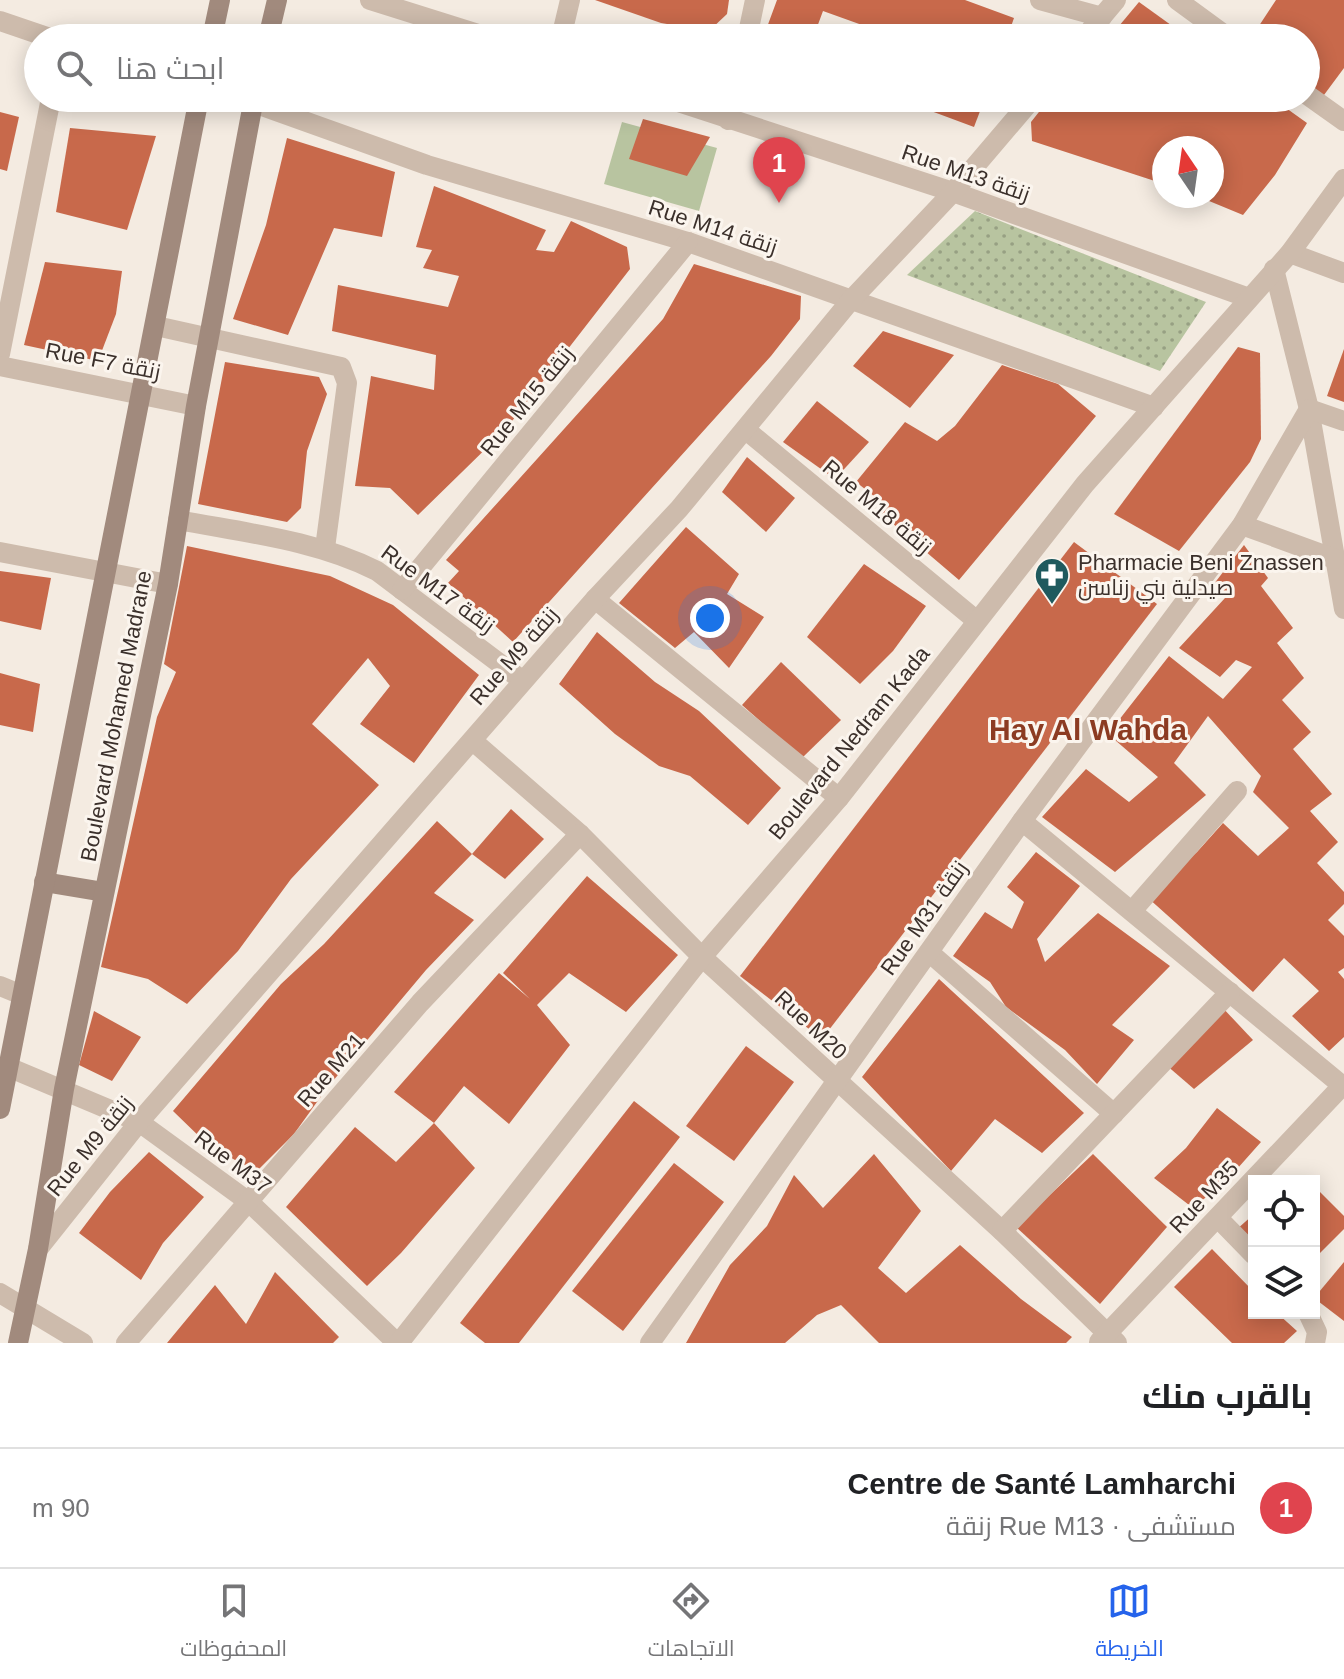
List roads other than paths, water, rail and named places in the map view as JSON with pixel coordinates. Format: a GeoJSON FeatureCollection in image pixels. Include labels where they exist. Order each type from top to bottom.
{"type":"FeatureCollection","features":[{"type":"Feature","properties":{"kind":"street"},"geometry":{"type":"LineString","coordinates":[[215,24],[220,0]]}},
{"type":"Feature","properties":{"kind":"street"},"geometry":{"type":"LineString","coordinates":[[271,24],[277,0]]}},
{"type":"Feature","properties":{"kind":"street"},"geometry":{"type":"LineString","coordinates":[[370,0],[448,24]]}},
{"type":"Feature","properties":{"kind":"street"},"geometry":{"type":"LineString","coordinates":[[439,21],[444,0]]}},
{"type":"Feature","properties":{"kind":"street"},"geometry":{"type":"LineString","coordinates":[[564,24],[570,0]]}},
{"type":"Feature","properties":{"kind":"street"},"geometry":{"type":"LineString","coordinates":[[750,24],[755,0]]}},
{"type":"Feature","properties":{"kind":"street"},"geometry":{"type":"LineString","coordinates":[[1040,0],[1102,17]]}},
{"type":"Feature","properties":{"kind":"street"},"geometry":{"type":"LineString","coordinates":[[1096,24],[1116,0]]}},
{"type":"Feature","properties":{"kind":"street"},"geometry":{"type":"LineString","coordinates":[[1177,0],[1210,24]]}},
{"type":"Feature","properties":{"kind":"street"},"geometry":{"type":"LineString","coordinates":[[0,21],[24,29]]}},
{"type":"Feature","properties":{"kind":"street"},"geometry":{"type":"LineString","coordinates":[[1320,104],[1344,121]]}},
{"type":"Feature","properties":{"kind":"street"},"geometry":{"type":"LineString","coordinates":[[0,354],[48,112]]}},
{"type":"Feature","properties":{"kind":"street","name":"Boulevard Mohamed Madrane"},"geometry":{"type":"LineString","coordinates":[[0,1109],[196,112]]}},
{"type":"Feature","properties":{"kind":"street","name":"Boulevard Mohamed Madrane"},"geometry":{"type":"LineString","coordinates":[[18,1343],[38,1249],[64,1089],[168,584],[247,112]]}},
{"type":"Feature","properties":{"kind":"street","name":"Rue M14 زنقة"},"geometry":{"type":"LineString","coordinates":[[284,112],[427,165],[688,242],[1154,407]]}},
{"type":"Feature","properties":{"kind":"street","name":"Rue M13 زنقة"},"geometry":{"type":"LineString","coordinates":[[705,112],[953,192],[1249,298]]}},
{"type":"Feature","properties":{"kind":"street"},"geometry":{"type":"LineString","coordinates":[[728,120],[730,112]]}},
{"type":"Feature","properties":{"kind":"street","name":"Rue M9 زنقة"},"geometry":{"type":"LineString","coordinates":[[38,1249],[139,1122],[595,599],[679,509],[851,300],[953,192],[1021,112]]}},
{"type":"Feature","properties":{"kind":"street","name":"Boulevard Nedram Kada"},"geometry":{"type":"LineString","coordinates":[[398,1343],[702,957],[839,798],[1085,484],[1290,253],[1344,179]]}},
{"type":"Feature","properties":{"kind":"street","name":"Rue M15 زنقة"},"geometry":{"type":"LineString","coordinates":[[402,590],[688,242]]}},
{"type":"Feature","properties":{"kind":"street"},"geometry":{"type":"LineString","coordinates":[[1290,253],[1344,273]]}},
{"type":"Feature","properties":{"kind":"street"},"geometry":{"type":"LineString","coordinates":[[1274,269],[1309,409],[1344,609]]}},
{"type":"Feature","properties":{"kind":"street"},"geometry":{"type":"LineString","coordinates":[[156,326],[334,363],[345,374],[347,383],[325,548]]}},
{"type":"Feature","properties":{"kind":"street","name":"Rue F7 زنقة"},"geometry":{"type":"LineString","coordinates":[[0,366],[141,392],[196,406]]}},
{"type":"Feature","properties":{"kind":"street"},"geometry":{"type":"LineString","coordinates":[[1309,409],[1344,421]]}},
{"type":"Feature","properties":{"kind":"street","name":"Rue M31 زنقة"},"geometry":{"type":"LineString","coordinates":[[650,1343],[1022,821],[1242,525],[1309,409]]}},
{"type":"Feature","properties":{"kind":"street","name":"Rue M18 زنقة"},"geometry":{"type":"LineString","coordinates":[[746,430],[977,621]]}},
{"type":"Feature","properties":{"kind":"street","name":"Rue M17 زنقة"},"geometry":{"type":"LineString","coordinates":[[178,520],[325,548],[377,571],[523,681]]}},
{"type":"Feature","properties":{"kind":"street"},"geometry":{"type":"LineString","coordinates":[[1242,525],[1335,559]]}},
{"type":"Feature","properties":{"kind":"street"},"geometry":{"type":"LineString","coordinates":[[0,552],[168,584]]}},
{"type":"Feature","properties":{"kind":"street"},"geometry":{"type":"LineString","coordinates":[[595,599],[839,798]]}},
{"type":"Feature","properties":{"kind":"street","name":"Rue M20"},"geometry":{"type":"LineString","coordinates":[[473,741],[580,834],[702,957],[1002,1231],[1107,1340]]}},
{"type":"Feature","properties":{"kind":"street"},"geometry":{"type":"LineString","coordinates":[[1132,911],[1237,791]]}},
{"type":"Feature","properties":{"kind":"street"},"geometry":{"type":"LineString","coordinates":[[1022,821],[1343,1085]]}},
{"type":"Feature","properties":{"kind":"street","name":"Rue M21"},"geometry":{"type":"LineString","coordinates":[[126,1343],[420,1003],[580,834]]}},
{"type":"Feature","properties":{"kind":"street"},"geometry":{"type":"LineString","coordinates":[[44,882],[104,892]]}},
{"type":"Feature","properties":{"kind":"street"},"geometry":{"type":"LineString","coordinates":[[930,953],[1114,1114]]}},
{"type":"Feature","properties":{"kind":"street"},"geometry":{"type":"LineString","coordinates":[[0,986],[22,995]]}},
{"type":"Feature","properties":{"kind":"street"},"geometry":{"type":"LineString","coordinates":[[1002,1231],[1230,992]]}},
{"type":"Feature","properties":{"kind":"street","name":"Rue M37"},"geometry":{"type":"LineString","coordinates":[[8,1067],[139,1122],[249,1202],[398,1343]]}},
{"type":"Feature","properties":{"kind":"street","name":"Rue M35"},"geometry":{"type":"LineString","coordinates":[[1107,1340],[1343,1085]]}},
{"type":"Feature","properties":{"kind":"street"},"geometry":{"type":"LineString","coordinates":[[1218,1218],[1248,1249]]}},
{"type":"Feature","properties":{"kind":"street"},"geometry":{"type":"LineString","coordinates":[[0,1293],[83,1343]]}},
{"type":"Feature","properties":{"kind":"street"},"geometry":{"type":"LineString","coordinates":[[1311,1319],[1317,1332],[1315,1343]]}},
{"type":"Feature","properties":{"kind":"place","name":"Centre de Santé Lamharchi"},"geometry":{"type":"Point","coordinates":[779,203]}},
{"type":"Feature","properties":{"kind":"place","name":"Pharmacie Beni Znassen صيدلية بني زناسن"},"geometry":{"type":"Point","coordinates":[1052,606]}},
{"type":"Feature","properties":{"kind":"district","name":"Hay Al Wahda"},"geometry":{"type":"Point","coordinates":[1088,729]}}]}
